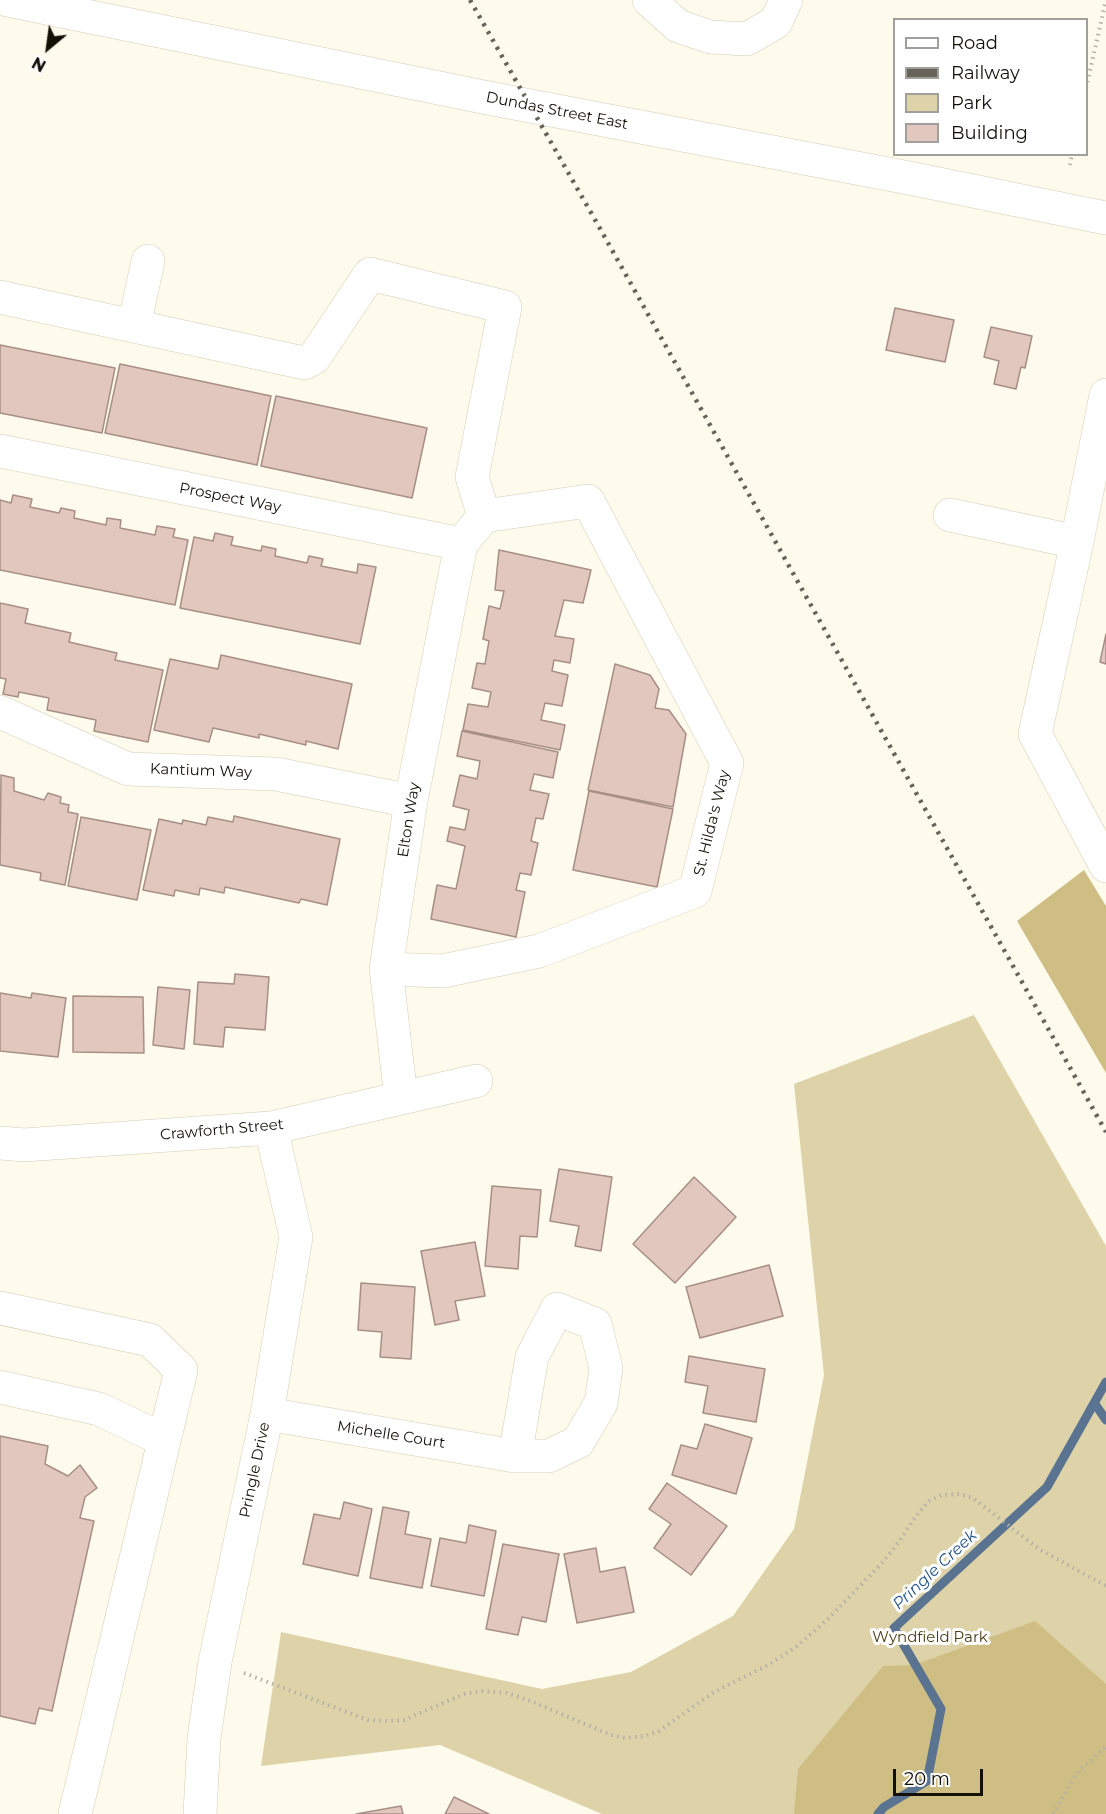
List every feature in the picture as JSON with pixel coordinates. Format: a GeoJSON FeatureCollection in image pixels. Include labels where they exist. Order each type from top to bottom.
{"type":"FeatureCollection","features":[{"type":"Feature","properties":{"kind":"street","name":"Dundas Street East"},"geometry":{"type":"LineString","coordinates":[[8,0],[77,7],[472,95],[1106,218]]}},
{"type":"Feature","properties":{"kind":"street"},"geometry":{"type":"LineString","coordinates":[[649,0],[678,26],[710,37],[747,39],[776,22],[786,0]]}},
{"type":"Feature","properties":{"kind":"street"},"geometry":{"type":"LineString","coordinates":[[134,326],[148,261]]}},
{"type":"Feature","properties":{"kind":"street"},"geometry":{"type":"LineString","coordinates":[[0,297],[304,363],[314,358],[370,274],[504,307],[472,477],[484,516],[461,544]]}},
{"type":"Feature","properties":{"kind":"street"},"geometry":{"type":"LineString","coordinates":[[1106,395],[1035,734],[1106,866]]}},
{"type":"Feature","properties":{"kind":"street","name":"Prospect Way"},"geometry":{"type":"LineString","coordinates":[[0,451],[461,544]]}},
{"type":"Feature","properties":{"kind":"street","name":"St. Hilda's Way"},"geometry":{"type":"LineString","coordinates":[[386,969],[443,971],[539,951],[694,891],[727,763],[588,501],[484,516]]}},
{"type":"Feature","properties":{"kind":"street"},"geometry":{"type":"LineString","coordinates":[[950,515],[1077,542]]}},
{"type":"Feature","properties":{"kind":"street","name":"Elton Way"},"geometry":{"type":"LineString","coordinates":[[400,1098],[386,969],[411,801],[461,544]]}},
{"type":"Feature","properties":{"kind":"street","name":"Kantium Way"},"geometry":{"type":"LineString","coordinates":[[0,712],[128,769],[276,774],[411,801]]}},
{"type":"Feature","properties":{"kind":"street","name":"Crawforth Street"},"geometry":{"type":"LineString","coordinates":[[0,1143],[24,1145],[271,1128],[476,1081]]}},
{"type":"Feature","properties":{"kind":"street","name":"Pringle Drive"},"geometry":{"type":"LineString","coordinates":[[200,1814],[204,1738],[215,1662],[267,1414],[296,1237],[271,1128]]}},
{"type":"Feature","properties":{"kind":"street"},"geometry":{"type":"LineString","coordinates":[[0,1308],[150,1340],[180,1370],[75,1814]]}},
{"type":"Feature","properties":{"kind":"street"},"geometry":{"type":"LineString","coordinates":[[0,1387],[99,1409],[164,1440]]}},
{"type":"Feature","properties":{"kind":"street","name":"Michelle Court"},"geometry":{"type":"LineString","coordinates":[[267,1414],[515,1456]]}},
{"type":"Feature","properties":{"kind":"path"},"geometry":{"type":"LineString","coordinates":[[1088,79],[1106,0]]}},
{"type":"Feature","properties":{"kind":"path"},"geometry":{"type":"LineString","coordinates":[[1070,165],[1072,156]]}},
{"type":"Feature","properties":{"kind":"path"},"geometry":{"type":"LineString","coordinates":[[215,1662],[368,1720],[404,1720],[464,1694],[482,1691],[507,1693],[611,1735],[626,1738],[645,1736],[659,1731],[714,1692],[770,1664],[796,1647],[827,1620],[883,1562],[929,1501],[942,1495],[959,1494],[973,1498],[1039,1549],[1106,1586]]}},
{"type":"Feature","properties":{"kind":"path"},"geometry":{"type":"LineString","coordinates":[[1053,1814],[1076,1774],[1106,1746]]}},
{"type":"Feature","properties":{"kind":"green space","name":"Wyndfield Park"},"geometry":{"type":"Polygon","coordinates":[[[974,1015],[1106,1246],[1106,1814],[602,1814],[440,1745],[261,1766],[281,1632],[542,1689],[631,1672],[733,1616],[794,1529],[824,1375],[794,1084],[974,1015]]]}},
{"type":"Feature","properties":{"kind":"shaded area"},"geometry":{"type":"Polygon","coordinates":[[[1084,870],[1106,906],[1106,1073],[1017,921],[1084,870]]]}},
{"type":"Feature","properties":{"kind":"shaded area"},"geometry":{"type":"Polygon","coordinates":[[[1035,1621],[1106,1684],[1106,1814],[794,1814],[798,1769],[883,1666],[914,1665],[1035,1621]]]}},
{"type":"Feature","properties":{"kind":"building"},"geometry":{"type":"Polygon","coordinates":[[[895,308],[954,320],[945,362],[886,350],[895,308]]]}},
{"type":"Feature","properties":{"kind":"building"},"geometry":{"type":"Polygon","coordinates":[[[991,327],[1032,336],[1025,368],[1021,367],[1016,389],[994,384],[999,361],[984,357],[991,327]]]}},
{"type":"Feature","properties":{"kind":"building"},"geometry":{"type":"Polygon","coordinates":[[[0,345],[115,368],[102,433],[0,413],[0,345]]]}},
{"type":"Feature","properties":{"kind":"building"},"geometry":{"type":"Polygon","coordinates":[[[120,364],[271,396],[257,465],[105,433],[120,364]]]}},
{"type":"Feature","properties":{"kind":"building"},"geometry":{"type":"Polygon","coordinates":[[[276,396],[427,428],[412,498],[261,466],[276,396]]]}},
{"type":"Feature","properties":{"kind":"building"},"geometry":{"type":"Polygon","coordinates":[[[13,495],[32,499],[30,507],[59,513],[61,508],[75,511],[74,518],[106,525],[107,518],[121,520],[120,528],[155,535],[157,526],[175,529],[173,537],[188,540],[175,605],[0,570],[0,500],[11,503],[13,495]]]}},
{"type":"Feature","properties":{"kind":"building"},"geometry":{"type":"Polygon","coordinates":[[[215,533],[233,537],[231,545],[261,551],[262,546],[276,549],[275,556],[307,563],[309,556],[323,559],[321,566],[357,573],[358,564],[376,567],[360,644],[180,608],[194,537],[213,541],[215,533]]]}},
{"type":"Feature","properties":{"kind":"building"},"geometry":{"type":"Polygon","coordinates":[[[499,550],[591,570],[583,603],[564,600],[555,636],[574,639],[570,663],[554,660],[552,671],[568,675],[562,706],[545,703],[541,720],[565,725],[560,750],[463,730],[468,704],[488,707],[491,692],[472,688],[477,663],[485,664],[489,641],[483,639],[489,606],[500,609],[504,591],[495,590],[499,550]]]}},
{"type":"Feature","properties":{"kind":"building"},"geometry":{"type":"Polygon","coordinates":[[[0,603],[28,609],[25,623],[71,633],[69,642],[117,653],[115,660],[163,670],[148,742],[94,731],[96,720],[47,710],[49,698],[19,692],[18,697],[3,694],[6,679],[0,678],[0,603]]]}},
{"type":"Feature","properties":{"kind":"building"},"geometry":{"type":"Polygon","coordinates":[[[1106,634],[1106,664],[1100,662],[1106,634]]]}},
{"type":"Feature","properties":{"kind":"building"},"geometry":{"type":"Polygon","coordinates":[[[221,655],[352,684],[338,749],[306,741],[306,745],[259,734],[259,738],[213,728],[209,742],[154,730],[170,659],[218,669],[221,655]]]}},
{"type":"Feature","properties":{"kind":"building"},"geometry":{"type":"Polygon","coordinates":[[[615,664],[650,675],[659,689],[655,708],[669,710],[686,734],[673,807],[588,790],[615,664]]]}},
{"type":"Feature","properties":{"kind":"building"},"geometry":{"type":"Polygon","coordinates":[[[462,731],[558,752],[553,778],[534,774],[530,790],[549,794],[543,819],[536,818],[531,841],[538,843],[531,875],[520,873],[516,890],[525,892],[516,937],[431,919],[437,885],[456,889],[465,846],[447,841],[450,827],[465,830],[469,810],[453,806],[460,775],[477,779],[480,761],[457,756],[462,731]]]}},
{"type":"Feature","properties":{"kind":"building"},"geometry":{"type":"Polygon","coordinates":[[[1,775],[14,778],[14,791],[44,800],[48,793],[61,797],[60,803],[69,805],[68,812],[78,814],[65,885],[40,880],[41,873],[0,865],[1,775]]]}},
{"type":"Feature","properties":{"kind":"building"},"geometry":{"type":"Polygon","coordinates":[[[589,791],[673,809],[657,887],[573,870],[589,791]]]}},
{"type":"Feature","properties":{"kind":"building"},"geometry":{"type":"Polygon","coordinates":[[[234,816],[340,839],[327,905],[301,899],[299,903],[225,887],[224,893],[200,888],[199,895],[175,890],[174,896],[143,890],[159,819],[182,824],[183,820],[206,825],[208,817],[233,822],[234,816]]]}},
{"type":"Feature","properties":{"kind":"building"},"geometry":{"type":"Polygon","coordinates":[[[81,817],[151,830],[137,900],[68,886],[81,817]]]}},
{"type":"Feature","properties":{"kind":"building"},"geometry":{"type":"Polygon","coordinates":[[[235,974],[269,977],[265,1030],[225,1027],[223,1047],[194,1044],[198,982],[234,984],[235,974]]]}},
{"type":"Feature","properties":{"kind":"building"},"geometry":{"type":"Polygon","coordinates":[[[158,987],[190,990],[184,1049],[153,1045],[158,987]]]}},
{"type":"Feature","properties":{"kind":"building"},"geometry":{"type":"Polygon","coordinates":[[[0,993],[31,998],[32,993],[66,998],[58,1057],[0,1051],[0,993]]]}},
{"type":"Feature","properties":{"kind":"building"},"geometry":{"type":"Polygon","coordinates":[[[73,996],[143,997],[144,1053],[73,1052],[73,996]]]}},
{"type":"Feature","properties":{"kind":"building"},"geometry":{"type":"Polygon","coordinates":[[[559,1169],[612,1177],[601,1251],[575,1246],[579,1226],[550,1221],[559,1169]]]}},
{"type":"Feature","properties":{"kind":"building"},"geometry":{"type":"Polygon","coordinates":[[[694,1177],[736,1217],[675,1283],[633,1244],[694,1177]]]}},
{"type":"Feature","properties":{"kind":"building"},"geometry":{"type":"Polygon","coordinates":[[[492,1186],[541,1190],[537,1237],[520,1236],[518,1269],[485,1266],[492,1186]]]}},
{"type":"Feature","properties":{"kind":"building"},"geometry":{"type":"Polygon","coordinates":[[[475,1242],[485,1296],[455,1301],[459,1320],[435,1325],[421,1251],[475,1242]]]}},
{"type":"Feature","properties":{"kind":"building"},"geometry":{"type":"Polygon","coordinates":[[[769,1265],[783,1316],[700,1338],[686,1287],[769,1265]]]}},
{"type":"Feature","properties":{"kind":"building"},"geometry":{"type":"Polygon","coordinates":[[[361,1283],[415,1287],[411,1359],[380,1357],[382,1332],[358,1330],[361,1283]]]}},
{"type":"Feature","properties":{"kind":"building"},"geometry":{"type":"Polygon","coordinates":[[[689,1356],[765,1369],[756,1422],[703,1413],[708,1386],[685,1382],[689,1356]]]}},
{"type":"Feature","properties":{"kind":"building"},"geometry":{"type":"Polygon","coordinates":[[[705,1424],[752,1438],[736,1494],[672,1475],[681,1445],[697,1449],[705,1424]]]}},
{"type":"Feature","properties":{"kind":"building"},"geometry":{"type":"Polygon","coordinates":[[[0,1436],[48,1446],[45,1464],[68,1476],[80,1465],[97,1488],[85,1497],[80,1518],[94,1521],[52,1711],[39,1708],[35,1724],[0,1716],[0,1436]]]}},
{"type":"Feature","properties":{"kind":"building"},"geometry":{"type":"Polygon","coordinates":[[[667,1483],[727,1526],[691,1575],[654,1548],[671,1524],[649,1509],[667,1483]]]}},
{"type":"Feature","properties":{"kind":"building"},"geometry":{"type":"Polygon","coordinates":[[[344,1502],[372,1509],[358,1576],[303,1564],[314,1514],[340,1519],[344,1502]]]}},
{"type":"Feature","properties":{"kind":"building"},"geometry":{"type":"Polygon","coordinates":[[[383,1507],[409,1512],[405,1534],[431,1539],[422,1588],[370,1578],[383,1507]]]}},
{"type":"Feature","properties":{"kind":"building"},"geometry":{"type":"Polygon","coordinates":[[[469,1525],[496,1531],[484,1596],[431,1586],[440,1538],[466,1543],[469,1525]]]}},
{"type":"Feature","properties":{"kind":"building"},"geometry":{"type":"Polygon","coordinates":[[[503,1544],[559,1554],[546,1622],[522,1617],[518,1635],[486,1629],[503,1544]]]}},
{"type":"Feature","properties":{"kind":"building"},"geometry":{"type":"Polygon","coordinates":[[[596,1548],[600,1572],[625,1567],[634,1612],[577,1623],[564,1554],[596,1548]]]}},
{"type":"Feature","properties":{"kind":"building"},"geometry":{"type":"Polygon","coordinates":[[[454,1797],[489,1814],[445,1814],[454,1797]]]}},
{"type":"Feature","properties":{"kind":"building"},"geometry":{"type":"Polygon","coordinates":[[[401,1806],[403,1814],[356,1814],[401,1806]]]}},
{"type":"Feature","properties":{"kind":"waterway","name":"Pringle Creek"},"geometry":{"type":"LineString","coordinates":[[878,1814],[884,1807],[927,1781],[941,1709],[894,1628],[1047,1487],[1106,1382]]}},
{"type":"Feature","properties":{"kind":"waterway"},"geometry":{"type":"LineString","coordinates":[[1095,1404],[1106,1420]]}},
{"type":"Feature","properties":{"kind":"railway"},"geometry":{"type":"LineString","coordinates":[[470,0],[1106,1132]]}}]}
